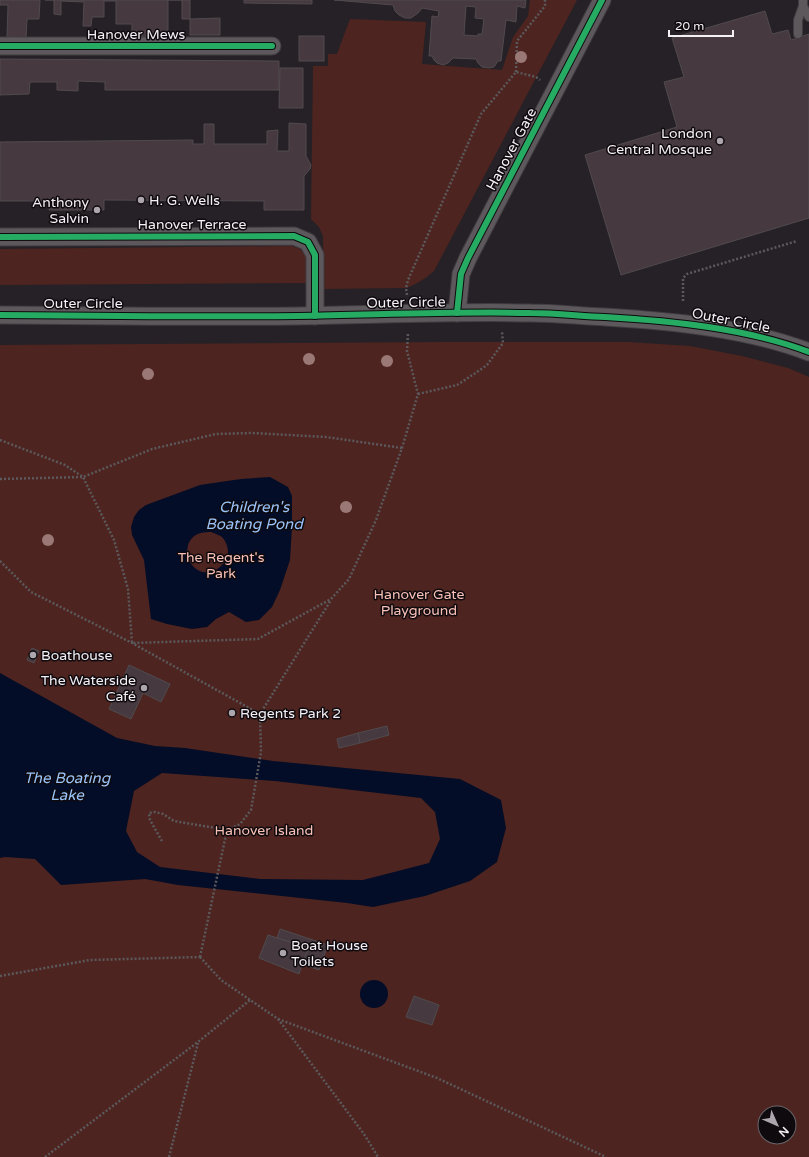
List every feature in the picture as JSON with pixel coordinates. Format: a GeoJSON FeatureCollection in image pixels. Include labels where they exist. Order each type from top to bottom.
{"type":"FeatureCollection","features":[{"type":"Feature","properties":{"kind":"street","name":"Hanover Gate"},"geometry":{"type":"LineString","coordinates":[[457,312],[461,274],[465,263],[602,0]]}},
{"type":"Feature","properties":{"kind":"street","name":"Hanover Mews"},"geometry":{"type":"LineString","coordinates":[[0,46],[272,46]]}},
{"type":"Feature","properties":{"kind":"street","name":"Hanover Terrace"},"geometry":{"type":"LineString","coordinates":[[0,237],[294,236],[308,242],[315,255],[315,316]]}},
{"type":"Feature","properties":{"kind":"street","name":"Outer Circle"},"geometry":{"type":"LineString","coordinates":[[0,315],[315,316],[457,312],[531,313],[646,319],[692,325],[750,335],[787,344],[809,352]]}},
{"type":"Feature","properties":{"kind":"lane"},"geometry":{"type":"LineString","coordinates":[[803,3],[809,17]]}},
{"type":"Feature","properties":{"kind":"lane"},"geometry":{"type":"LineString","coordinates":[[798,34],[798,20],[803,3]]}},
{"type":"Feature","properties":{"kind":"path"},"geometry":{"type":"LineString","coordinates":[[406,288],[481,114],[516,72],[517,41],[545,6],[545,0]]}},
{"type":"Feature","properties":{"kind":"path"},"geometry":{"type":"LineString","coordinates":[[516,72],[536,78]]}},
{"type":"Feature","properties":{"kind":"path"},"geometry":{"type":"LineString","coordinates":[[683,301],[683,278],[687,274],[796,241]]}},
{"type":"Feature","properties":{"kind":"path"},"geometry":{"type":"LineString","coordinates":[[162,841],[150,820],[149,813],[155,812],[163,814],[174,822],[227,830],[240,824],[251,810],[261,752],[260,714],[331,599],[349,580],[376,520],[402,448],[418,394],[407,351],[408,332]]}},
{"type":"Feature","properties":{"kind":"path"},"geometry":{"type":"LineString","coordinates":[[418,394],[457,385],[487,365],[503,343],[502,332]]}},
{"type":"Feature","properties":{"kind":"path"},"geometry":{"type":"LineString","coordinates":[[0,479],[83,477],[152,449],[216,434],[252,433],[326,437],[402,448]]}},
{"type":"Feature","properties":{"kind":"path"},"geometry":{"type":"LineString","coordinates":[[0,440],[65,465],[83,477],[114,540],[128,589],[132,643]]}},
{"type":"Feature","properties":{"kind":"path"},"geometry":{"type":"LineString","coordinates":[[0,561],[31,592],[132,643],[260,714]]}},
{"type":"Feature","properties":{"kind":"path"},"geometry":{"type":"LineString","coordinates":[[132,643],[258,639],[331,599]]}},
{"type":"Feature","properties":{"kind":"path"},"geometry":{"type":"LineString","coordinates":[[200,957],[227,830]]}},
{"type":"Feature","properties":{"kind":"path"},"geometry":{"type":"LineString","coordinates":[[0,976],[90,960],[200,957],[221,980],[278,1019],[437,1078],[606,1157]]}},
{"type":"Feature","properties":{"kind":"path"},"geometry":{"type":"LineString","coordinates":[[45,1157],[198,1042],[250,1000]]}},
{"type":"Feature","properties":{"kind":"path"},"geometry":{"type":"LineString","coordinates":[[278,1019],[364,1134],[378,1157]]}},
{"type":"Feature","properties":{"kind":"path"},"geometry":{"type":"LineString","coordinates":[[169,1157],[198,1042]]}},
{"type":"Feature","properties":{"kind":"green space"},"geometry":{"type":"Polygon","coordinates":[[[530,0],[577,0],[434,271],[421,281],[406,288],[324,289],[323,236],[319,227],[311,219],[313,66],[328,66],[328,54],[337,54],[350,19],[426,22],[422,64],[502,70],[513,37],[528,16],[530,0]]]}},
{"type":"Feature","properties":{"kind":"green space"},"geometry":{"type":"Polygon","coordinates":[[[292,246],[300,249],[307,256],[308,283],[0,285],[0,249],[292,246]]]}},
{"type":"Feature","properties":{"kind":"green space","name":"The Regent's Park"},"geometry":{"type":"Polygon","coordinates":[[[628,342],[690,346],[742,356],[788,368],[809,377],[809,1157],[0,1157],[0,345],[628,342]]]}},
{"type":"Feature","properties":{"kind":"water","name":"Children's Boating Pond"},"geometry":{"type":"Polygon","coordinates":[[[270,477],[288,487],[292,496],[290,560],[280,590],[272,607],[259,620],[246,622],[229,612],[216,619],[207,627],[192,629],[151,619],[144,560],[132,535],[131,527],[134,517],[139,510],[146,505],[200,485],[241,479],[270,477]],[[203,532],[195,536],[190,540],[188,546],[188,558],[191,564],[202,572],[211,572],[216,570],[225,562],[228,555],[226,543],[222,537],[211,532],[203,532]]]}},
{"type":"Feature","properties":{"kind":"water","name":"The Boating Lake"},"geometry":{"type":"Polygon","coordinates":[[[0,673],[117,738],[155,746],[185,748],[273,761],[460,779],[501,800],[506,828],[497,862],[470,881],[425,896],[373,907],[178,885],[145,879],[61,885],[35,859],[0,858],[0,673]],[[162,773],[134,791],[126,831],[137,852],[160,867],[260,879],[363,880],[429,863],[440,839],[435,812],[421,798],[275,781],[162,773]]]}},
{"type":"Feature","properties":{"kind":"water"},"geometry":{"type":"Polygon","coordinates":[[[374,980],[384,984],[388,994],[384,1004],[374,1008],[364,1004],[360,994],[364,984],[374,980]]]}},
{"type":"Feature","properties":{"kind":"building"},"geometry":{"type":"Polygon","coordinates":[[[0,0],[40,0],[39,19],[27,19],[26,38],[7,37],[8,5],[0,5],[0,0]]]}},
{"type":"Feature","properties":{"kind":"building"},"geometry":{"type":"Polygon","coordinates":[[[54,0],[168,0],[168,37],[132,37],[132,24],[116,24],[116,1],[104,1],[104,17],[92,17],[91,26],[83,26],[84,2],[61,1],[61,15],[54,14],[54,0]]]}},
{"type":"Feature","properties":{"kind":"building"},"geometry":{"type":"Polygon","coordinates":[[[182,0],[190,0],[190,19],[182,19],[182,0]]]}},
{"type":"Feature","properties":{"kind":"building"},"geometry":{"type":"Polygon","coordinates":[[[244,0],[312,0],[312,4],[244,3],[244,0]]]}},
{"type":"Feature","properties":{"kind":"building"},"geometry":{"type":"Polygon","coordinates":[[[334,0],[526,0],[525,8],[517,6],[516,22],[506,20],[501,61],[498,61],[494,67],[489,68],[482,67],[476,59],[453,58],[448,63],[443,65],[437,63],[432,56],[429,56],[432,16],[438,17],[439,11],[422,8],[411,18],[405,18],[395,11],[393,5],[334,0]],[[466,6],[464,35],[478,36],[478,34],[482,34],[484,19],[475,18],[476,7],[466,6]]]}},
{"type":"Feature","properties":{"kind":"building","name":"London Central Mosque"},"geometry":{"type":"Polygon","coordinates":[[[765,11],[772,34],[788,30],[791,40],[809,34],[809,218],[621,275],[585,155],[677,127],[664,82],[684,77],[672,38],[765,11]]]}},
{"type":"Feature","properties":{"kind":"building"},"geometry":{"type":"Polygon","coordinates":[[[220,18],[220,35],[190,35],[190,19],[220,18]]]}},
{"type":"Feature","properties":{"kind":"building"},"geometry":{"type":"Polygon","coordinates":[[[299,36],[324,36],[324,61],[299,61],[299,36]]]}},
{"type":"Feature","properties":{"kind":"building"},"geometry":{"type":"Polygon","coordinates":[[[0,59],[279,61],[279,90],[105,90],[105,82],[78,81],[78,91],[57,90],[57,82],[30,82],[29,94],[0,95],[0,59]]]}},
{"type":"Feature","properties":{"kind":"building"},"geometry":{"type":"Polygon","coordinates":[[[280,68],[303,68],[303,108],[279,108],[280,68]]]}},
{"type":"Feature","properties":{"kind":"building"},"geometry":{"type":"Polygon","coordinates":[[[289,123],[306,124],[306,156],[311,165],[310,169],[304,176],[304,210],[264,210],[264,201],[104,200],[104,210],[49,210],[49,201],[0,201],[0,142],[193,140],[193,144],[204,144],[204,124],[214,124],[214,144],[267,144],[267,131],[278,130],[277,151],[289,151],[289,123]]]}},
{"type":"Feature","properties":{"kind":"building","name":"Boathouse"},"geometry":{"type":"Polygon","coordinates":[[[32,648],[39,651],[34,663],[27,660],[32,648]]]}},
{"type":"Feature","properties":{"kind":"building","name":"The Waterside Café"},"geometry":{"type":"Polygon","coordinates":[[[129,665],[170,684],[161,702],[143,693],[131,719],[109,709],[129,665]]]}},
{"type":"Feature","properties":{"kind":"building"},"geometry":{"type":"Polygon","coordinates":[[[387,726],[389,735],[360,743],[358,733],[387,726]]]}},
{"type":"Feature","properties":{"kind":"building"},"geometry":{"type":"Polygon","coordinates":[[[358,733],[360,743],[339,748],[337,739],[358,733]]]}},
{"type":"Feature","properties":{"kind":"building"},"geometry":{"type":"Polygon","coordinates":[[[280,929],[328,945],[319,970],[302,964],[308,948],[277,938],[280,929]]]}},
{"type":"Feature","properties":{"kind":"building","name":"Boat House Toilets"},"geometry":{"type":"Polygon","coordinates":[[[268,935],[308,948],[299,974],[259,958],[268,935]]]}},
{"type":"Feature","properties":{"kind":"building"},"geometry":{"type":"Polygon","coordinates":[[[414,996],[439,1005],[432,1025],[406,1017],[414,996]]]}},
{"type":"Feature","properties":{"kind":"cycle path"},"geometry":{"type":"LineString","coordinates":[[457,313],[461,274],[468,258],[602,0]]}},
{"type":"Feature","properties":{"kind":"cycle path"},"geometry":{"type":"LineString","coordinates":[[0,46],[272,46]]}},
{"type":"Feature","properties":{"kind":"cycle path"},"geometry":{"type":"LineString","coordinates":[[0,237],[294,236],[308,242],[315,255],[315,316]]}},
{"type":"Feature","properties":{"kind":"cycle path"},"geometry":{"type":"LineString","coordinates":[[0,315],[298,316],[473,312],[550,313],[656,321],[708,327],[760,337],[809,352]]}},
{"type":"Feature","properties":{"kind":"place","name":"London Central Mosque"},"geometry":{"type":"Point","coordinates":[720,141]}},
{"type":"Feature","properties":{"kind":"place","name":"H. G. Wells"},"geometry":{"type":"Point","coordinates":[141,200]}},
{"type":"Feature","properties":{"kind":"place","name":"Anthony Salvin"},"geometry":{"type":"Point","coordinates":[97,210]}},
{"type":"Feature","properties":{"kind":"place","name":"Boathouse"},"geometry":{"type":"Point","coordinates":[33,655]}},
{"type":"Feature","properties":{"kind":"place","name":"The Waterside Café"},"geometry":{"type":"Point","coordinates":[144,688]}},
{"type":"Feature","properties":{"kind":"place","name":"Regents Park 2"},"geometry":{"type":"Point","coordinates":[232,713]}},
{"type":"Feature","properties":{"kind":"place","name":"Boat House Toilets"},"geometry":{"type":"Point","coordinates":[283,953]}},
{"type":"Feature","properties":{"kind":"park label","name":"Hanover Gate Playground"},"geometry":{"type":"Point","coordinates":[419,602]}},
{"type":"Feature","properties":{"kind":"park label","name":"Hanover Island"},"geometry":{"type":"Point","coordinates":[264,830]}}]}
